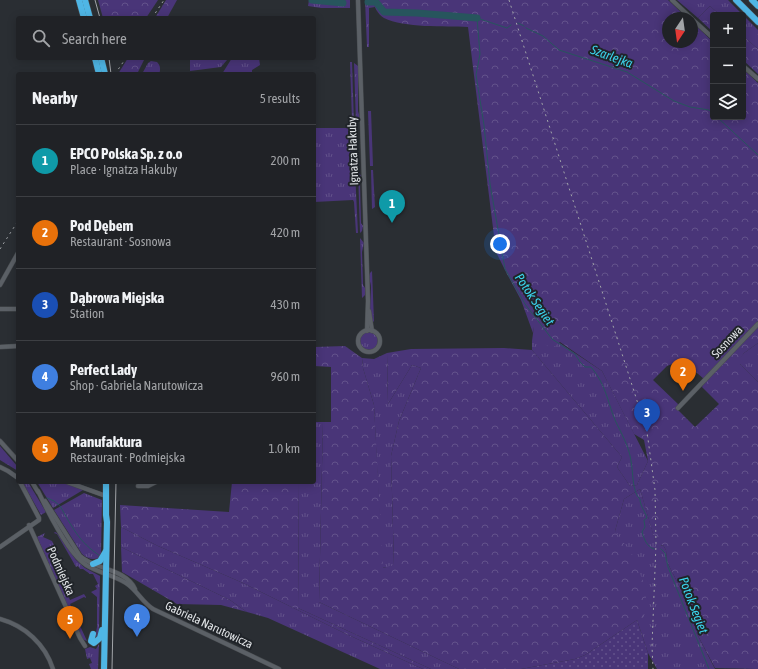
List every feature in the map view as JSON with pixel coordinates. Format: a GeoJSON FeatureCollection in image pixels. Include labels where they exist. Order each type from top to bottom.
{"type":"FeatureCollection","features":[{"type":"Feature","properties":{"kind":"highway"},"geometry":{"type":"LineString","coordinates":[[79,0],[83,16]]}},
{"type":"Feature","properties":{"kind":"highway"},"geometry":{"type":"LineString","coordinates":[[85,0],[89,16]]}},
{"type":"Feature","properties":{"kind":"highway"},"geometry":{"type":"LineString","coordinates":[[736,0],[758,22]]}},
{"type":"Feature","properties":{"kind":"highway"},"geometry":{"type":"LineString","coordinates":[[752,0],[758,6]]}},
{"type":"Feature","properties":{"kind":"highway"},"geometry":{"type":"LineString","coordinates":[[96,60],[98,72]]}},
{"type":"Feature","properties":{"kind":"highway"},"geometry":{"type":"LineString","coordinates":[[102,60],[104,72]]}},
{"type":"Feature","properties":{"kind":"highway"},"geometry":{"type":"LineString","coordinates":[[104,669],[107,522],[106,484]]}},
{"type":"Feature","properties":{"kind":"highway"},"geometry":{"type":"LineString","coordinates":[[107,522],[109,515],[110,484]]}},
{"type":"Feature","properties":{"kind":"highway"},"geometry":{"type":"LineString","coordinates":[[93,564],[102,559],[106,550]]}},
{"type":"Feature","properties":{"kind":"highway"},"geometry":{"type":"LineString","coordinates":[[93,634],[91,641],[94,643],[101,636],[102,618],[105,611]]}},
{"type":"Feature","properties":{"kind":"street","name":"Ignatza Hakuby"},"geometry":{"type":"LineString","coordinates":[[358,0],[368,301],[367,330]]}},
{"type":"Feature","properties":{"kind":"street"},"geometry":{"type":"LineString","coordinates":[[672,0],[685,12]]}},
{"type":"Feature","properties":{"kind":"street"},"geometry":{"type":"LineString","coordinates":[[698,24],[710,35]]}},
{"type":"Feature","properties":{"kind":"street"},"geometry":{"type":"LineString","coordinates":[[746,69],[758,79]]}},
{"type":"Feature","properties":{"kind":"street"},"geometry":{"type":"LineString","coordinates":[[0,284],[16,256]]}},
{"type":"Feature","properties":{"kind":"street","name":"Ignatza Hakuby"},"geometry":{"type":"LineString","coordinates":[[368,301],[372,331]]}},
{"type":"Feature","properties":{"kind":"street"},"geometry":{"type":"LineString","coordinates":[[0,309],[16,309]]}},
{"type":"Feature","properties":{"kind":"street","name":"Sosnowa"},"geometry":{"type":"LineString","coordinates":[[678,408],[758,324]]}},
{"type":"Feature","properties":{"kind":"street"},"geometry":{"type":"LineString","coordinates":[[367,330],[372,331],[379,336],[380,344],[374,351],[368,352],[361,348],[358,341],[360,335],[367,330]]}},
{"type":"Feature","properties":{"kind":"street"},"geometry":{"type":"LineString","coordinates":[[0,348],[16,346]]}},
{"type":"Feature","properties":{"kind":"street"},"geometry":{"type":"LineString","coordinates":[[0,441],[16,459]]}},
{"type":"Feature","properties":{"kind":"street"},"geometry":{"type":"LineString","coordinates":[[0,467],[16,476]]}},
{"type":"Feature","properties":{"kind":"street"},"geometry":{"type":"LineString","coordinates":[[0,547],[29,525],[39,520],[21,484]]}},
{"type":"Feature","properties":{"kind":"street"},"geometry":{"type":"LineString","coordinates":[[34,484],[80,556],[106,571]]}},
{"type":"Feature","properties":{"kind":"street"},"geometry":{"type":"LineString","coordinates":[[73,484],[106,496]]}},
{"type":"Feature","properties":{"kind":"street"},"geometry":{"type":"LineString","coordinates":[[138,486],[148,486],[152,484]]}},
{"type":"Feature","properties":{"kind":"street"},"geometry":{"type":"LineString","coordinates":[[38,490],[50,517],[76,556],[85,565],[106,571]]}},
{"type":"Feature","properties":{"kind":"street","name":"Podmiejska"},"geometry":{"type":"LineString","coordinates":[[29,525],[85,646]]}},
{"type":"Feature","properties":{"kind":"street","name":"Gabriela Narutowicza"},"geometry":{"type":"LineString","coordinates":[[106,571],[127,579],[145,603],[153,609],[279,669]]}},
{"type":"Feature","properties":{"kind":"street"},"geometry":{"type":"LineString","coordinates":[[0,619],[17,626],[33,637],[46,653],[54,669]]}},
{"type":"Feature","properties":{"kind":"green space"},"geometry":{"type":"Polygon","coordinates":[[[98,0],[158,0],[147,16],[102,16],[98,0]]]}},
{"type":"Feature","properties":{"kind":"green space"},"geometry":{"type":"Polygon","coordinates":[[[166,0],[177,0],[168,16],[156,16],[166,0]]]}},
{"type":"Feature","properties":{"kind":"green space"},"geometry":{"type":"Polygon","coordinates":[[[309,0],[350,0],[350,8],[321,8],[308,6],[309,0]]]}},
{"type":"Feature","properties":{"kind":"green space"},"geometry":{"type":"Polygon","coordinates":[[[365,0],[372,0],[375,7],[369,8],[369,47],[367,47],[365,0]]]}},
{"type":"Feature","properties":{"kind":"green space"},"geometry":{"type":"Polygon","coordinates":[[[372,0],[668,0],[681,12],[662,12],[662,48],[698,48],[698,28],[710,39],[710,120],[746,120],[746,72],[758,83],[758,322],[704,379],[682,360],[667,366],[653,380],[678,404],[677,409],[695,427],[719,404],[702,387],[705,381],[757,327],[758,328],[758,343],[744,353],[740,359],[740,364],[758,382],[758,669],[715,668],[696,632],[693,621],[697,617],[694,613],[691,613],[689,609],[691,606],[667,562],[666,550],[663,545],[660,546],[657,538],[655,541],[640,489],[624,499],[615,531],[632,554],[647,591],[643,618],[637,620],[585,655],[575,659],[521,669],[459,669],[319,602],[323,422],[331,422],[331,367],[316,366],[316,347],[345,346],[362,358],[363,368],[374,405],[383,568],[394,565],[391,456],[399,421],[421,368],[412,365],[388,404],[387,353],[411,349],[504,348],[532,350],[622,457],[617,467],[630,486],[637,485],[648,461],[644,440],[634,434],[602,371],[560,342],[551,349],[541,340],[534,327],[533,333],[521,300],[496,252],[468,27],[413,25],[392,21],[380,15],[372,0]]]}},
{"type":"Feature","properties":{"kind":"green space"},"geometry":{"type":"Polygon","coordinates":[[[677,0],[728,0],[740,12],[717,12],[710,6],[698,18],[698,12],[691,12],[677,0]]]}},
{"type":"Feature","properties":{"kind":"green space"},"geometry":{"type":"Polygon","coordinates":[[[710,6],[717,12],[710,12],[710,29],[698,18],[710,6]]]}},
{"type":"Feature","properties":{"kind":"green space"},"geometry":{"type":"Polygon","coordinates":[[[746,18],[758,30],[758,49],[746,39],[746,18]]]}},
{"type":"Feature","properties":{"kind":"green space"},"geometry":{"type":"Polygon","coordinates":[[[746,39],[758,49],[758,74],[746,63],[746,39]]]}},
{"type":"Feature","properties":{"kind":"green space"},"geometry":{"type":"Polygon","coordinates":[[[127,60],[144,60],[138,72],[119,72],[127,60]]]}},
{"type":"Feature","properties":{"kind":"green space"},"geometry":{"type":"Polygon","coordinates":[[[190,60],[227,60],[221,67],[190,71],[190,60]]]}},
{"type":"Feature","properties":{"kind":"green space"},"geometry":{"type":"Polygon","coordinates":[[[231,60],[259,60],[260,65],[252,70],[252,72],[223,72],[231,60]]]}},
{"type":"Feature","properties":{"kind":"green space"},"geometry":{"type":"Polygon","coordinates":[[[151,61],[157,62],[159,64],[159,72],[143,72],[148,63],[151,61]]]}},
{"type":"Feature","properties":{"kind":"green space"},"geometry":{"type":"Polygon","coordinates":[[[350,62],[352,62],[354,124],[352,120],[350,62]]]}},
{"type":"Feature","properties":{"kind":"green space"},"geometry":{"type":"Polygon","coordinates":[[[354,63],[358,66],[358,111],[360,118],[356,123],[354,63]]]}},
{"type":"Feature","properties":{"kind":"green space"},"geometry":{"type":"Polygon","coordinates":[[[368,111],[371,111],[373,166],[370,166],[368,111]]]}},
{"type":"Feature","properties":{"kind":"green space"},"geometry":{"type":"Polygon","coordinates":[[[316,128],[354,128],[355,167],[353,167],[353,171],[355,171],[358,233],[356,233],[353,200],[316,202],[316,128]]]}},
{"type":"Feature","properties":{"kind":"green space"},"geometry":{"type":"Polygon","coordinates":[[[371,170],[373,170],[375,207],[372,209],[371,170]]]}},
{"type":"Feature","properties":{"kind":"green space"},"geometry":{"type":"Polygon","coordinates":[[[358,171],[361,176],[361,223],[363,226],[360,233],[358,171]]]}},
{"type":"Feature","properties":{"kind":"green space"},"geometry":{"type":"Polygon","coordinates":[[[360,238],[364,243],[362,252],[363,285],[365,288],[365,295],[362,298],[360,238]]]}},
{"type":"Feature","properties":{"kind":"green space"},"geometry":{"type":"Polygon","coordinates":[[[372,271],[373,322],[370,310],[371,288],[369,277],[372,271]]]}},
{"type":"Feature","properties":{"kind":"green space"},"geometry":{"type":"Polygon","coordinates":[[[534,326],[602,371],[648,461],[637,485],[630,486],[617,467],[622,457],[532,350],[534,326]]]}},
{"type":"Feature","properties":{"kind":"green space"},"geometry":{"type":"Polygon","coordinates":[[[369,332],[375,335],[378,341],[375,347],[369,350],[363,347],[360,341],[363,335],[369,332]]]}},
{"type":"Feature","properties":{"kind":"green space"},"geometry":{"type":"Polygon","coordinates":[[[758,343],[758,382],[740,364],[739,359],[744,353],[758,343]]]}},
{"type":"Feature","properties":{"kind":"green space"},"geometry":{"type":"Polygon","coordinates":[[[387,353],[388,404],[412,365],[421,368],[399,421],[391,456],[394,566],[382,568],[374,405],[363,368],[362,358],[374,359],[387,353]]]}},
{"type":"Feature","properties":{"kind":"green space"},"geometry":{"type":"Polygon","coordinates":[[[316,422],[323,422],[319,602],[459,669],[431,669],[298,608],[299,484],[316,484],[316,422]]]}},
{"type":"Feature","properties":{"kind":"green space"},"geometry":{"type":"Polygon","coordinates":[[[0,446],[16,465],[16,470],[0,460],[0,446]]]}},
{"type":"Feature","properties":{"kind":"green space"},"geometry":{"type":"Polygon","coordinates":[[[29,484],[46,512],[41,515],[24,485],[29,484]]]}},
{"type":"Feature","properties":{"kind":"green space"},"geometry":{"type":"Polygon","coordinates":[[[38,484],[66,484],[83,490],[53,508],[38,484]]]}},
{"type":"Feature","properties":{"kind":"green space"},"geometry":{"type":"Polygon","coordinates":[[[232,484],[299,484],[298,608],[431,669],[423,669],[344,633],[243,583],[158,546],[121,527],[120,505],[229,512],[232,484]]]}},
{"type":"Feature","properties":{"kind":"green space"},"geometry":{"type":"Polygon","coordinates":[[[640,489],[655,540],[657,537],[661,546],[663,545],[666,550],[667,562],[697,617],[696,632],[715,669],[657,669],[648,653],[637,620],[615,531],[624,499],[640,489]]]}},
{"type":"Feature","properties":{"kind":"green space"},"geometry":{"type":"Polygon","coordinates":[[[84,493],[102,500],[101,554],[97,559],[90,559],[82,554],[54,510],[84,493]]]}},
{"type":"Feature","properties":{"kind":"green space"},"geometry":{"type":"Polygon","coordinates":[[[121,527],[158,546],[243,583],[344,633],[423,669],[380,669],[268,618],[247,612],[230,600],[121,547],[121,527]]]}},
{"type":"Feature","properties":{"kind":"green space"},"geometry":{"type":"Polygon","coordinates":[[[45,533],[43,537],[52,541],[58,553],[50,557],[70,600],[84,594],[86,597],[70,604],[87,641],[82,639],[37,537],[45,533]]]}},
{"type":"Feature","properties":{"kind":"green space"},"geometry":{"type":"Polygon","coordinates":[[[54,533],[57,533],[76,560],[85,568],[100,576],[99,631],[97,638],[95,638],[97,627],[97,597],[91,592],[97,589],[95,586],[98,584],[93,574],[80,569],[78,566],[76,567],[57,534],[54,533]]]}},
{"type":"Feature","properties":{"kind":"green space"},"geometry":{"type":"Polygon","coordinates":[[[121,547],[230,600],[247,612],[221,605],[177,604],[122,572],[121,547]]]}},
{"type":"Feature","properties":{"kind":"green space"},"geometry":{"type":"Polygon","coordinates":[[[637,620],[648,653],[648,669],[521,669],[575,659],[585,655],[637,620]]]}},
{"type":"Feature","properties":{"kind":"green space"},"geometry":{"type":"Polygon","coordinates":[[[99,644],[98,669],[91,669],[89,664],[92,663],[90,658],[87,659],[85,649],[90,647],[96,649],[99,644]]]}},
{"type":"Feature","properties":{"kind":"waterway","name":"Szarlejka"},"geometry":{"type":"LineString","coordinates":[[312,0],[343,3]]}},
{"type":"Feature","properties":{"kind":"waterway","name":"Szarlejka"},"geometry":{"type":"LineString","coordinates":[[368,2],[376,2],[384,12],[477,18]]}},
{"type":"Feature","properties":{"kind":"waterway","name":"Potok Segiet"},"geometry":{"type":"LineString","coordinates":[[511,25],[507,28],[477,18],[480,54],[476,75],[484,125],[490,184],[505,269],[525,304],[552,339],[575,354],[585,367],[591,367],[600,380],[628,450],[637,496],[640,499],[647,518],[644,520],[645,527],[642,532],[648,545],[654,549]]}},
{"type":"Feature","properties":{"kind":"waterway","name":"Szarlejka"},"geometry":{"type":"LineString","coordinates":[[518,23],[524,26]]}},
{"type":"Feature","properties":{"kind":"waterway","name":"Szarlejka"},"geometry":{"type":"LineString","coordinates":[[526,28],[543,36],[559,50],[627,72],[674,101],[690,107],[710,111]]}},
{"type":"Feature","properties":{"kind":"waterway","name":"Szarlejka"},"geometry":{"type":"LineString","coordinates":[[720,120],[758,155]]}},
{"type":"Feature","properties":{"kind":"waterway"},"geometry":{"type":"LineString","coordinates":[[47,498],[59,505]]}},
{"type":"Feature","properties":{"kind":"waterway"},"geometry":{"type":"LineString","coordinates":[[60,506],[81,539],[100,556]]}},
{"type":"Feature","properties":{"kind":"waterway","name":"Potok Segiet"},"geometry":{"type":"LineString","coordinates":[[661,549],[665,553],[668,567],[709,669]]}},
{"type":"Feature","properties":{"kind":"tram line"},"geometry":{"type":"LineString","coordinates":[[95,0],[99,16]]}},
{"type":"Feature","properties":{"kind":"tram line"},"geometry":{"type":"LineString","coordinates":[[109,60],[111,72]]}},
{"type":"Feature","properties":{"kind":"tram line"},"geometry":{"type":"LineString","coordinates":[[112,669],[116,484]]}},
{"type":"Feature","properties":{"kind":"railway"},"geometry":{"type":"LineString","coordinates":[[153,16],[164,0]]}},
{"type":"Feature","properties":{"kind":"railway"},"geometry":{"type":"LineString","coordinates":[[509,0],[647,432],[655,490],[656,544],[652,646],[653,669]]}},
{"type":"Feature","properties":{"kind":"railway"},"geometry":{"type":"LineString","coordinates":[[116,72],[125,60]]}},
{"type":"Feature","properties":{"kind":"railway"},"geometry":{"type":"LineString","coordinates":[[0,249],[16,224]]}},
{"type":"Feature","properties":{"kind":"place","name":"EPCO Polska Sp. z o.o"},"geometry":{"type":"Point","coordinates":[392,223]}},
{"type":"Feature","properties":{"kind":"place","name":"Pod Dębem"},"geometry":{"type":"Point","coordinates":[683,391]}},
{"type":"Feature","properties":{"kind":"place","name":"Dąbrowa Miejska"},"geometry":{"type":"Point","coordinates":[647,432]}},
{"type":"Feature","properties":{"kind":"place","name":"Perfect Lady"},"geometry":{"type":"Point","coordinates":[137,637]}},
{"type":"Feature","properties":{"kind":"place","name":"Manufaktura"},"geometry":{"type":"Point","coordinates":[70,639]}}]}
